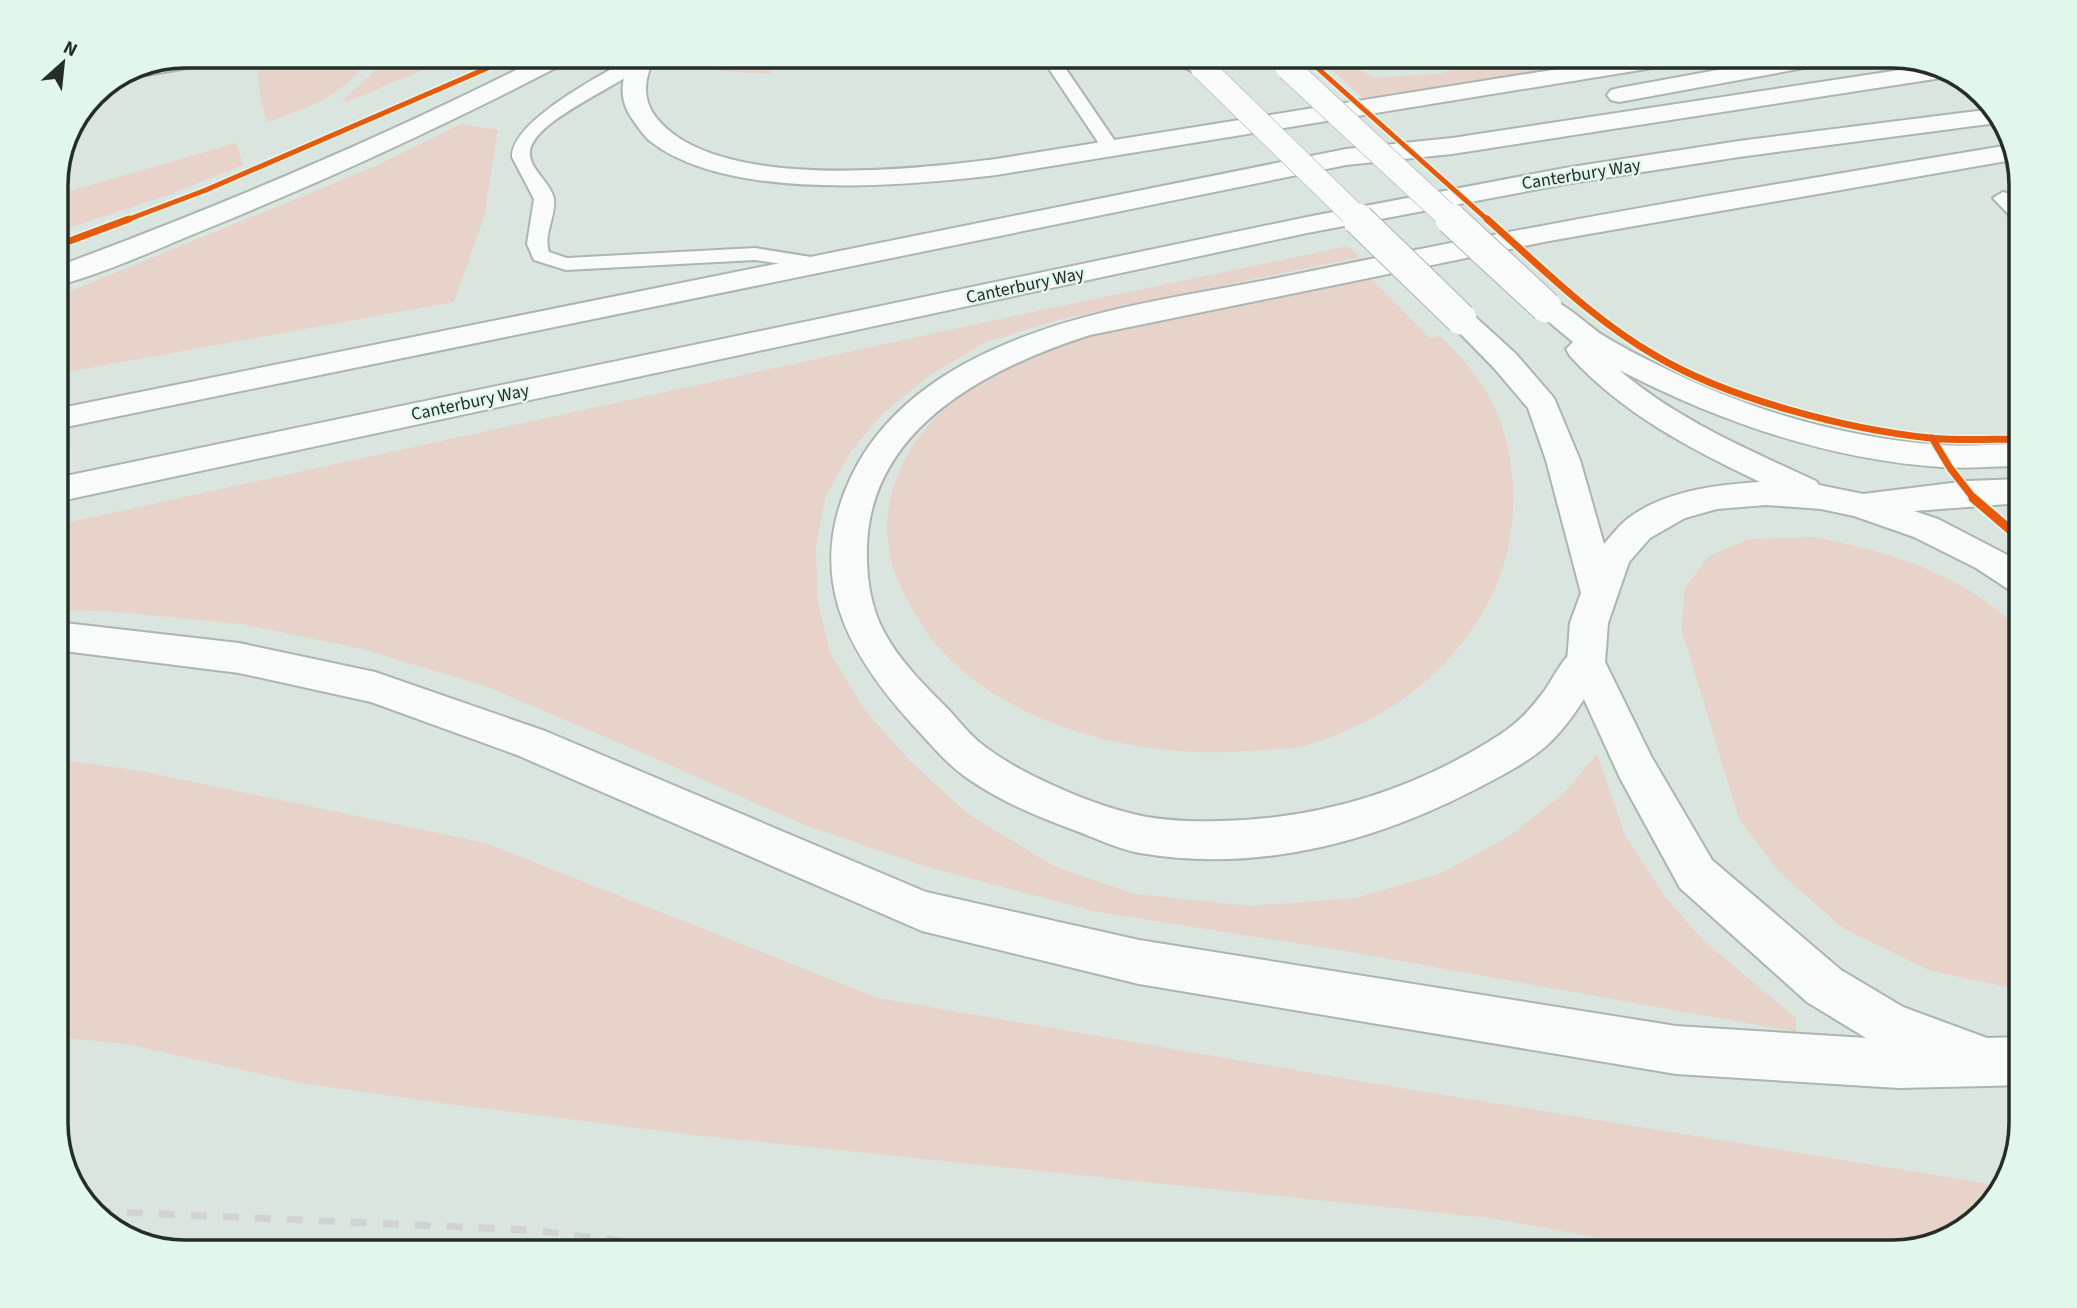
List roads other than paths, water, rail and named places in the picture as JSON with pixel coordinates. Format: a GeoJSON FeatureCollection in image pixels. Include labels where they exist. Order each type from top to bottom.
{"type":"FeatureCollection","features":[{"type":"Feature","properties":{"kind":"main road"},"geometry":{"type":"LineString","coordinates":[[69,272],[228,211],[344,161],[448,114],[538,68]]}},
{"type":"Feature","properties":{"kind":"main road"},"geometry":{"type":"LineString","coordinates":[[638,68],[632,88],[646,125],[675,147],[715,163],[761,173],[873,178],[933,174],[1607,68]]}},
{"type":"Feature","properties":{"kind":"main road"},"geometry":{"type":"LineString","coordinates":[[1201,68],[1505,361],[1543,405],[1566,471],[1599,592]]}},
{"type":"Feature","properties":{"kind":"main road"},"geometry":{"type":"LineString","coordinates":[[1289,68],[1546,307],[1593,342],[1651,374],[1718,404],[1793,429],[1871,447],[1940,456],[2008,455]]}},
{"type":"Feature","properties":{"kind":"main road"},"geometry":{"type":"LineString","coordinates":[[1591,100],[1765,68]]}},
{"type":"Feature","properties":{"kind":"main road"},"geometry":{"type":"LineString","coordinates":[[69,416],[1346,157],[1452,146],[1926,73]]}},
{"type":"Feature","properties":{"kind":"main road"},"geometry":{"type":"LineString","coordinates":[[1346,157],[1431,130],[1537,110]]}},
{"type":"Feature","properties":{"kind":"main road","name":"Canterbury Way"},"geometry":{"type":"LineString","coordinates":[[69,487],[1334,220],[1565,176],[1739,149],[1987,118]]}},
{"type":"Feature","properties":{"kind":"main road"},"geometry":{"type":"LineString","coordinates":[[1586,662],[1533,733],[1469,773],[1398,808],[1324,831],[1228,841],[1135,834],[1035,798],[966,755],[879,657],[854,606],[849,553],[856,501],[878,454],[917,409],[965,375],[1006,354],[1055,336],[1435,255],[1726,200],[2004,153]]}},
{"type":"Feature","properties":{"kind":"main road"},"geometry":{"type":"LineString","coordinates":[[1546,307],[1595,366],[1630,397],[1691,434],[1821,497]]}},
{"type":"Feature","properties":{"kind":"main road"},"geometry":{"type":"LineString","coordinates":[[1860,505],[1968,493],[2008,491]]}},
{"type":"Feature","properties":{"kind":"main road"},"geometry":{"type":"LineString","coordinates":[[2004,1061],[1888,1025],[1824,986],[1696,874],[1635,766],[1586,662],[1589,622],[1613,557],[1638,530],[1673,509],[1717,497],[1766,493],[1821,497],[1860,505],[1926,528],[1990,559],[2008,571]]}},
{"type":"Feature","properties":{"kind":"main road"},"geometry":{"type":"LineString","coordinates":[[69,638],[239,658],[375,687],[531,743],[922,911],[1139,962],[1676,1050],[1898,1063],[2004,1061]]}},
{"type":"Feature","properties":{"kind":"lane"},"geometry":{"type":"LineString","coordinates":[[625,68],[548,118],[526,138],[521,148],[522,156],[542,191],[544,201],[538,252],[546,259],[561,264],[755,254],[822,264]]}},
{"type":"Feature","properties":{"kind":"lane"},"geometry":{"type":"LineString","coordinates":[[1056,68],[1110,147]]}},
{"type":"Feature","properties":{"kind":"lane"},"geometry":{"type":"LineString","coordinates":[[2004,198],[2008,202]]}},
{"type":"Feature","properties":{"kind":"railway"},"geometry":{"type":"LineString","coordinates":[[110,1212],[530,1230],[614,1240]]}}]}
